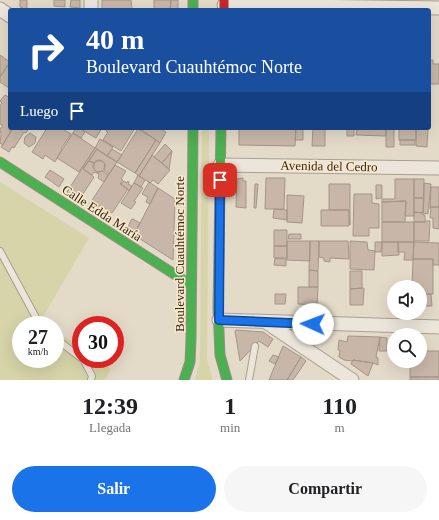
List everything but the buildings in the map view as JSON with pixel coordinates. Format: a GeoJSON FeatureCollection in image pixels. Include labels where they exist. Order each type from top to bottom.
{"type":"FeatureCollection","features":[{"type":"Feature","properties":{"kind":"main road"},"geometry":{"type":"LineString","coordinates":[[221,130],[219,320],[220,354],[227,380]]}},
{"type":"Feature","properties":{"kind":"main road","name":"Boulevard Cuauhtémoc Norte"},"geometry":{"type":"LineString","coordinates":[[184,380],[190,362],[191,339],[193,132]]}},
{"type":"Feature","properties":{"kind":"main road","name":"Calle Edda María"},"geometry":{"type":"LineString","coordinates":[[0,162],[191,285]]}},
{"type":"Feature","properties":{"kind":"street"},"geometry":{"type":"LineString","coordinates":[[224,5],[439,8]]}},
{"type":"Feature","properties":{"kind":"street","name":"Avenida del Cedro"},"geometry":{"type":"LineString","coordinates":[[220,165],[439,168]]}},
{"type":"Feature","properties":{"kind":"street"},"geometry":{"type":"LineString","coordinates":[[219,320],[261,323],[439,327]]}},
{"type":"Feature","properties":{"kind":"street"},"geometry":{"type":"LineString","coordinates":[[261,323],[352,380]]}},
{"type":"Feature","properties":{"kind":"lane"},"geometry":{"type":"LineString","coordinates":[[0,251],[35,316]]}},
{"type":"Feature","properties":{"kind":"lane"},"geometry":{"type":"LineString","coordinates":[[249,380],[255,346]]}},
{"type":"Feature","properties":{"kind":"lane"},"geometry":{"type":"LineString","coordinates":[[88,368],[92,376],[91,380]]}},
{"type":"Feature","properties":{"kind":"shaded area"},"geometry":{"type":"Polygon","coordinates":[[[202,130],[209,130],[207,360],[213,380],[195,380],[200,361],[202,130]]]}},
{"type":"Feature","properties":{"kind":"shaded area"},"geometry":{"type":"Polygon","coordinates":[[[0,182],[89,238],[43,316],[12,316],[12,368],[64,368],[64,336],[72,342],[72,368],[111,369],[105,380],[0,380],[0,182]]]}},
{"type":"Feature","properties":{"kind":"traffic: fast"},"geometry":{"type":"LineString","coordinates":[[193,0],[193,8]]}},
{"type":"Feature","properties":{"kind":"traffic: fast"},"geometry":{"type":"LineString","coordinates":[[184,380],[190,362],[191,339],[193,130]]}},
{"type":"Feature","properties":{"kind":"traffic: fast"},"geometry":{"type":"LineString","coordinates":[[221,130],[218,308],[220,355],[227,380]]}},
{"type":"Feature","properties":{"kind":"traffic: fast"},"geometry":{"type":"LineString","coordinates":[[0,162],[191,285]]}},
{"type":"Feature","properties":{"kind":"traffic: jam"},"geometry":{"type":"LineString","coordinates":[[224,0],[224,8]]}},
{"type":"Feature","properties":{"kind":"route"},"geometry":{"type":"LineString","coordinates":[[220,180],[218,283],[219,320],[313,324]]}}]}
